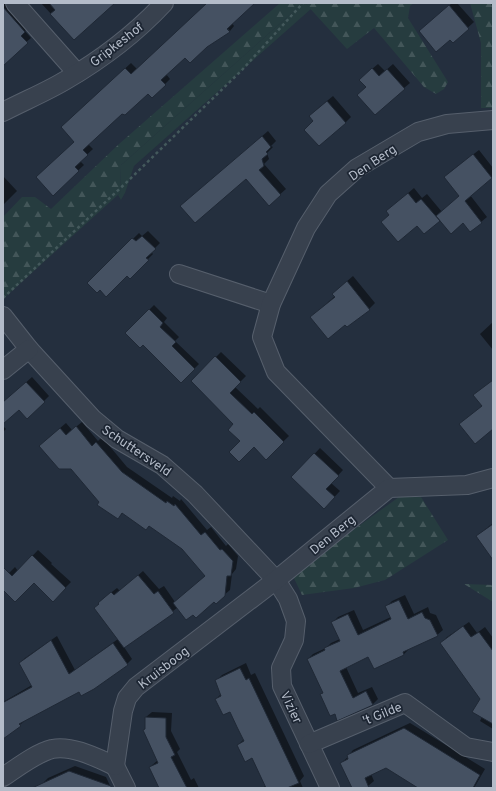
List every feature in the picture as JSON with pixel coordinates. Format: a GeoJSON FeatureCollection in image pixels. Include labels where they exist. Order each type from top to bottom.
{"type":"FeatureCollection","features":[{"type":"Feature","properties":{"kind":"street","name":"Gripkeshof"},"geometry":{"type":"LineString","coordinates":[[14,3],[77,73]]}},
{"type":"Feature","properties":{"kind":"street","name":"Gripkeshof"},"geometry":{"type":"LineString","coordinates":[[3,112],[66,80],[110,52],[155,6]]}},
{"type":"Feature","properties":{"kind":"street","name":"Den Berg"},"geometry":{"type":"LineString","coordinates":[[276,580],[388,488],[276,372],[262,337],[271,304],[306,228],[328,194],[357,168],[418,132],[447,124],[493,120]]}},
{"type":"Feature","properties":{"kind":"street"},"geometry":{"type":"LineString","coordinates":[[179,274],[271,304]]}},
{"type":"Feature","properties":{"kind":"street","name":"Schuttersveld"},"geometry":{"type":"LineString","coordinates":[[3,316],[29,349],[94,419],[117,439],[162,465],[196,494],[276,580]]}},
{"type":"Feature","properties":{"kind":"street"},"geometry":{"type":"LineString","coordinates":[[3,370],[29,349]]}},
{"type":"Feature","properties":{"kind":"street"},"geometry":{"type":"LineString","coordinates":[[388,488],[467,485],[493,478]]}},
{"type":"Feature","properties":{"kind":"street","name":"Vizier"},"geometry":{"type":"LineString","coordinates":[[276,580],[288,599],[296,621],[294,640],[281,668],[282,686],[330,788]]}},
{"type":"Feature","properties":{"kind":"street","name":"Kruisboog"},"geometry":{"type":"LineString","coordinates":[[115,766],[123,711],[127,698],[136,687],[276,580]]}},
{"type":"Feature","properties":{"kind":"street","name":"'t Gilde"},"geometry":{"type":"LineString","coordinates":[[309,744],[405,703],[466,747],[493,752]]}},
{"type":"Feature","properties":{"kind":"street"},"geometry":{"type":"LineString","coordinates":[[3,777],[42,753],[53,749],[66,749],[82,752],[115,766],[126,788]]}},
{"type":"Feature","properties":{"kind":"path"},"geometry":{"type":"LineString","coordinates":[[3,298],[231,82],[303,3]]}},
{"type":"Feature","properties":{"kind":"green space"},"geometry":{"type":"Polygon","coordinates":[[[280,3],[303,3],[121,165],[120,193],[4,298],[3,217],[22,197],[35,197],[51,209],[119,144],[280,3]]]}},
{"type":"Feature","properties":{"kind":"green space"},"geometry":{"type":"Polygon","coordinates":[[[303,3],[311,9],[134,166],[125,193],[121,200],[118,195],[120,193],[121,165],[303,3]]]}},
{"type":"Feature","properties":{"kind":"green space"},"geometry":{"type":"Polygon","coordinates":[[[305,3],[414,3],[410,6],[408,18],[448,82],[444,89],[436,94],[424,87],[374,28],[347,49],[305,3]]]}},
{"type":"Feature","properties":{"kind":"green space"},"geometry":{"type":"Polygon","coordinates":[[[470,3],[493,3],[493,108],[481,108],[481,43],[470,3]]]}},
{"type":"Feature","properties":{"kind":"green space"},"geometry":{"type":"Polygon","coordinates":[[[399,497],[421,497],[448,540],[385,580],[354,588],[302,595],[292,574],[399,497]]]}},
{"type":"Feature","properties":{"kind":"green space"},"geometry":{"type":"Polygon","coordinates":[[[464,584],[493,585],[493,602],[464,584]]]}},
{"type":"Feature","properties":{"kind":"building"},"geometry":{"type":"Polygon","coordinates":[[[49,3],[115,3],[74,40],[50,14],[55,10],[49,3]]]}},
{"type":"Feature","properties":{"kind":"building"},"geometry":{"type":"Polygon","coordinates":[[[207,3],[255,3],[227,29],[230,32],[207,47],[190,63],[185,58],[161,80],[166,85],[152,98],[148,94],[125,115],[122,114],[83,150],[88,155],[75,167],[79,171],[53,196],[36,177],[74,142],[61,127],[125,68],[131,74],[207,3]]]}},
{"type":"Feature","properties":{"kind":"building"},"geometry":{"type":"Polygon","coordinates":[[[449,5],[469,29],[453,43],[450,40],[436,52],[419,31],[449,5]]]}},
{"type":"Feature","properties":{"kind":"building"},"geometry":{"type":"Polygon","coordinates":[[[3,7],[25,32],[21,36],[28,43],[3,66],[3,7]]]}},
{"type":"Feature","properties":{"kind":"building"},"geometry":{"type":"Polygon","coordinates":[[[372,68],[379,76],[387,69],[405,89],[375,115],[357,95],[366,87],[359,80],[372,68]]]}},
{"type":"Feature","properties":{"kind":"building"},"geometry":{"type":"Polygon","coordinates":[[[327,101],[346,123],[319,146],[304,130],[313,121],[309,116],[327,101]]]}},
{"type":"Feature","properties":{"kind":"building"},"geometry":{"type":"Polygon","coordinates":[[[262,136],[271,147],[266,152],[268,154],[262,159],[264,166],[259,170],[281,195],[269,206],[246,179],[195,223],[180,206],[262,136]]]}},
{"type":"Feature","properties":{"kind":"building"},"geometry":{"type":"Polygon","coordinates":[[[473,154],[492,178],[465,201],[482,223],[470,232],[463,223],[451,234],[436,216],[459,196],[444,177],[473,154]]]}},
{"type":"Feature","properties":{"kind":"building"},"geometry":{"type":"Polygon","coordinates":[[[408,193],[416,203],[421,199],[440,221],[424,234],[417,226],[398,242],[381,222],[389,215],[386,211],[408,193]]]}},
{"type":"Feature","properties":{"kind":"building"},"geometry":{"type":"Polygon","coordinates":[[[142,236],[156,249],[146,258],[149,260],[130,279],[127,276],[106,297],[100,290],[97,293],[87,283],[132,238],[136,241],[142,236]]]}},
{"type":"Feature","properties":{"kind":"building"},"geometry":{"type":"Polygon","coordinates":[[[347,281],[370,310],[347,327],[345,325],[328,339],[310,317],[335,297],[332,294],[347,281]]]}},
{"type":"Feature","properties":{"kind":"building"},"geometry":{"type":"Polygon","coordinates":[[[149,309],[163,323],[160,327],[176,342],[172,346],[195,369],[181,383],[143,345],[140,348],[125,333],[149,309]]]}},
{"type":"Feature","properties":{"kind":"building"},"geometry":{"type":"Polygon","coordinates":[[[215,356],[241,382],[230,393],[252,414],[254,412],[284,442],[266,460],[254,447],[239,462],[229,452],[240,441],[228,430],[233,424],[191,381],[215,356]]]}},
{"type":"Feature","properties":{"kind":"building"},"geometry":{"type":"Polygon","coordinates":[[[493,380],[493,429],[475,444],[459,424],[482,406],[473,395],[493,380]]]}},
{"type":"Feature","properties":{"kind":"building"},"geometry":{"type":"Polygon","coordinates":[[[26,382],[45,402],[27,419],[19,410],[3,424],[3,402],[26,382]]]}},
{"type":"Feature","properties":{"kind":"building"},"geometry":{"type":"Polygon","coordinates":[[[76,426],[92,446],[96,442],[122,472],[166,503],[167,501],[174,506],[175,504],[201,535],[205,532],[220,550],[222,549],[233,561],[231,576],[227,576],[225,596],[216,604],[214,602],[196,618],[193,615],[186,620],[173,603],[205,576],[182,549],[149,526],[146,530],[122,513],[118,519],[97,505],[99,502],[71,469],[59,469],[39,446],[60,428],[66,435],[76,426]]]}},
{"type":"Feature","properties":{"kind":"building"},"geometry":{"type":"Polygon","coordinates":[[[314,453],[339,476],[326,489],[335,497],[324,509],[291,477],[314,453]]]}},
{"type":"Feature","properties":{"kind":"building"},"geometry":{"type":"Polygon","coordinates":[[[493,524],[493,560],[476,536],[493,524]]]}},
{"type":"Feature","properties":{"kind":"building"},"geometry":{"type":"Polygon","coordinates":[[[32,555],[66,588],[53,602],[34,583],[15,602],[3,590],[3,567],[12,576],[32,555]]]}},
{"type":"Feature","properties":{"kind":"building"},"geometry":{"type":"Polygon","coordinates":[[[138,575],[154,594],[158,591],[174,613],[124,648],[94,608],[111,592],[114,595],[138,575]]]}},
{"type":"Feature","properties":{"kind":"building"},"geometry":{"type":"Polygon","coordinates":[[[399,600],[408,619],[422,612],[425,618],[430,620],[438,636],[403,652],[404,655],[374,669],[368,657],[340,671],[353,698],[366,691],[373,705],[337,721],[335,714],[330,716],[320,694],[323,693],[307,659],[325,650],[324,648],[340,641],[331,622],[348,614],[358,635],[391,619],[385,606],[399,600]]]}},
{"type":"Feature","properties":{"kind":"building"},"geometry":{"type":"Polygon","coordinates":[[[463,626],[471,637],[479,632],[493,651],[493,724],[472,712],[480,699],[440,643],[463,626]]]}},
{"type":"Feature","properties":{"kind":"building"},"geometry":{"type":"Polygon","coordinates":[[[51,640],[69,674],[113,643],[128,665],[94,689],[81,696],[79,692],[19,724],[21,726],[3,739],[3,701],[4,702],[32,687],[19,663],[51,640]]]}},
{"type":"Feature","properties":{"kind":"building"},"geometry":{"type":"Polygon","coordinates":[[[240,668],[246,680],[249,678],[299,783],[287,788],[266,788],[252,758],[245,762],[237,745],[244,741],[230,712],[223,715],[215,699],[221,696],[215,680],[240,668]]]}},
{"type":"Feature","properties":{"kind":"building"},"geometry":{"type":"Polygon","coordinates":[[[145,717],[166,718],[166,737],[175,755],[171,757],[187,788],[159,788],[149,767],[158,763],[143,730],[145,729],[145,717]]]}},
{"type":"Feature","properties":{"kind":"building"},"geometry":{"type":"Polygon","coordinates":[[[404,728],[480,775],[473,788],[418,788],[386,768],[365,778],[369,788],[352,788],[340,763],[348,759],[347,755],[404,728]]]}},
{"type":"Feature","properties":{"kind":"building"},"geometry":{"type":"Polygon","coordinates":[[[69,771],[111,786],[111,788],[32,788],[69,771]]]}}]}
